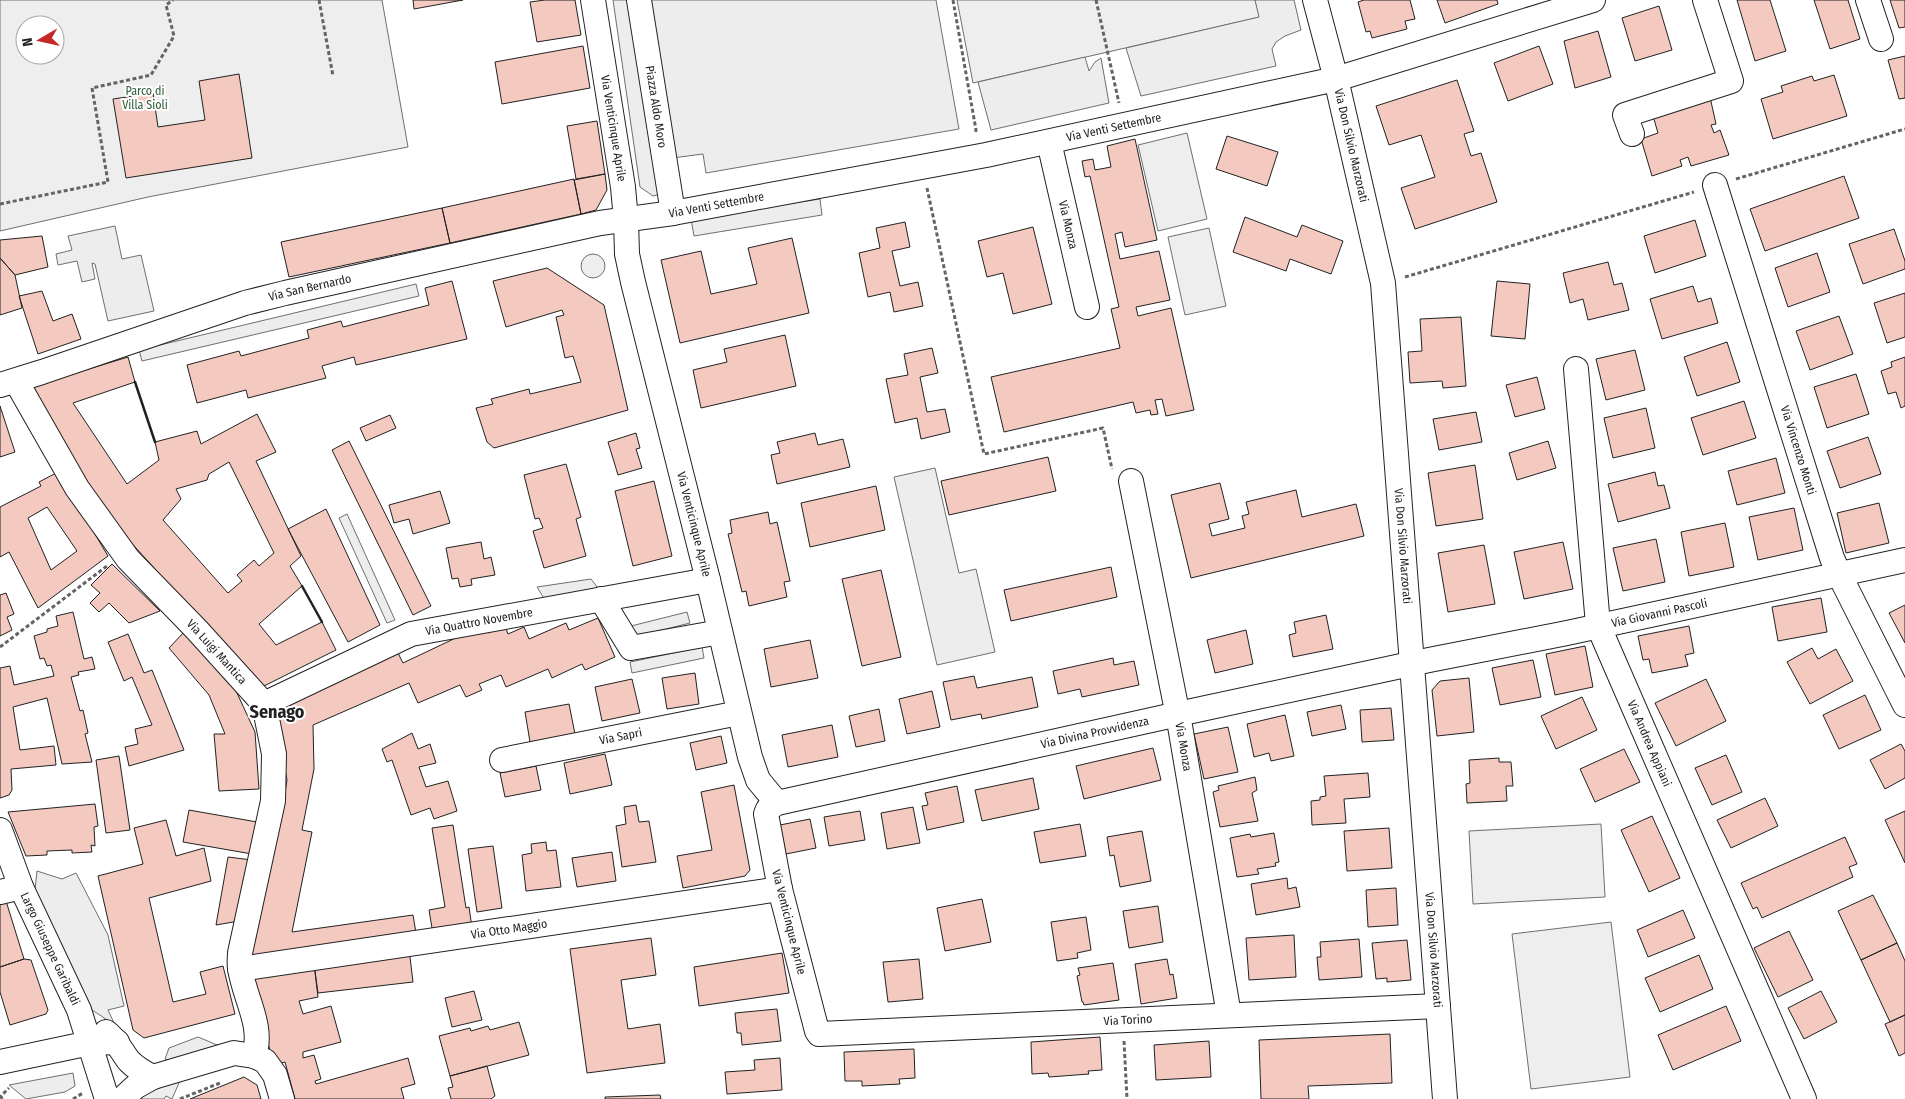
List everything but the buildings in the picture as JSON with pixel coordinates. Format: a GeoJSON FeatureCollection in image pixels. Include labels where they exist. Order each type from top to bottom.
{"type":"FeatureCollection","features":[{"type":"Feature","properties":{"kind":"street","name":"Via Venticinque Aprile"},"geometry":{"type":"LineString","coordinates":[[592,0],[623,187],[627,254],[633,282],[708,580],[750,757],[758,780],[777,803],[768,809],[766,819],[780,889],[818,1033]]}},
{"type":"Feature","properties":{"kind":"street","name":"Piazza Aldo Moro"},"geometry":{"type":"LineString","coordinates":[[639,0],[672,213]]}},
{"type":"Feature","properties":{"kind":"street","name":"Via Don Silvio Marzorati"},"geometry":{"type":"LineString","coordinates":[[1315,0],[1336,79],[1384,283],[1445,1099]]}},
{"type":"Feature","properties":{"kind":"street","name":"Via Venti Settembre"},"geometry":{"type":"LineString","coordinates":[[626,220],[1049,142],[1336,79],[1593,0]]}},
{"type":"Feature","properties":{"kind":"street"},"geometry":{"type":"LineString","coordinates":[[1632,134],[1625,115],[1730,81],[1705,0]]}},
{"type":"Feature","properties":{"kind":"street"},"geometry":{"type":"LineString","coordinates":[[1868,0],[1881,39]]}},
{"type":"Feature","properties":{"kind":"street","name":"Via Monza"},"geometry":{"type":"LineString","coordinates":[[1049,142],[1087,307]]}},
{"type":"Feature","properties":{"kind":"street","name":"Via Vincenzo Monti"},"geometry":{"type":"LineString","coordinates":[[1715,185],[1839,574],[1905,705]]}},
{"type":"Feature","properties":{"kind":"street","name":"Via San Bernardo"},"geometry":{"type":"LineString","coordinates":[[8,383],[245,303],[600,224],[626,220]]}},
{"type":"Feature","properties":{"kind":"street","name":"Via Andrea Appiani"},"geometry":{"type":"LineString","coordinates":[[1576,369],[1598,625],[1804,1099]]}},
{"type":"Feature","properties":{"kind":"street","name":"Via Luigi Mantica"},"geometry":{"type":"LineString","coordinates":[[8,383],[77,488],[124,553],[264,704]]}},
{"type":"Feature","properties":{"kind":"street","name":"Via Monza"},"geometry":{"type":"LineString","coordinates":[[1131,481],[1178,714],[1229,1015]]}},
{"type":"Feature","properties":{"kind":"street","name":"Via Giovanni Pascoli"},"geometry":{"type":"LineString","coordinates":[[1412,664],[1567,633],[1905,560]]}},
{"type":"Feature","properties":{"kind":"street","name":"Via Quattro Novembre"},"geometry":{"type":"LineString","coordinates":[[264,704],[411,634],[708,580]]}},
{"type":"Feature","properties":{"kind":"street"},"geometry":{"type":"LineString","coordinates":[[602,598],[630,648],[720,632]]}},
{"type":"Feature","properties":{"kind":"street","name":"Via Divina Provvidenza"},"geometry":{"type":"LineString","coordinates":[[777,803],[1412,664]]}},
{"type":"Feature","properties":{"kind":"street"},"geometry":{"type":"LineString","coordinates":[[254,1056],[257,1047],[256,1027],[240,969],[240,953],[273,801],[274,754],[264,704]]}},
{"type":"Feature","properties":{"kind":"street","name":"Via Sapri"},"geometry":{"type":"LineString","coordinates":[[502,760],[739,713]]}},
{"type":"Feature","properties":{"kind":"street","name":"Largo Giuseppe Garibaldi"},"geometry":{"type":"LineString","coordinates":[[0,830],[11,889],[80,1010]]}},
{"type":"Feature","properties":{"kind":"street","name":"Via Otto Maggio"},"geometry":{"type":"LineString","coordinates":[[240,969],[780,889]]}},
{"type":"Feature","properties":{"kind":"street","name":"Via Torino"},"geometry":{"type":"LineString","coordinates":[[818,1033],[1438,1006]]}},
{"type":"Feature","properties":{"kind":"street"},"geometry":{"type":"LineString","coordinates":[[80,1010],[117,1042],[129,1061],[140,1071],[153,1077]]}},
{"type":"Feature","properties":{"kind":"street"},"geometry":{"type":"LineString","coordinates":[[80,1010],[107,1099]]}},
{"type":"Feature","properties":{"kind":"street"},"geometry":{"type":"LineString","coordinates":[[0,1062],[90,1044],[117,1042]]}},
{"type":"Feature","properties":{"kind":"street"},"geometry":{"type":"LineString","coordinates":[[122,1099],[135,1087],[153,1077],[224,1054],[234,1053],[254,1056],[265,1061],[275,1075],[282,1099]]}},
{"type":"Feature","properties":{"kind":"path"},"geometry":{"type":"LineString","coordinates":[[0,204],[108,182],[92,88],[151,75],[174,36],[166,5],[172,0]]}},
{"type":"Feature","properties":{"kind":"path"},"geometry":{"type":"LineString","coordinates":[[319,0],[333,76]]}},
{"type":"Feature","properties":{"kind":"path"},"geometry":{"type":"LineString","coordinates":[[953,0],[976,130],[973,141]]}},
{"type":"Feature","properties":{"kind":"path"},"geometry":{"type":"LineString","coordinates":[[1096,0],[1120,109]]}},
{"type":"Feature","properties":{"kind":"path"},"geometry":{"type":"LineString","coordinates":[[1384,283],[1905,128]]}},
{"type":"Feature","properties":{"kind":"path"},"geometry":{"type":"LineString","coordinates":[[926,184],[984,454],[1103,428],[1115,484],[1131,481]]}},
{"type":"Feature","properties":{"kind":"path"},"geometry":{"type":"LineString","coordinates":[[0,647],[124,553]]}},
{"type":"Feature","properties":{"kind":"path"},"geometry":{"type":"LineString","coordinates":[[1124,1020],[1127,1099]]}},
{"type":"Feature","properties":{"kind":"path"},"geometry":{"type":"LineString","coordinates":[[180,1099],[225,1081]]}},
{"type":"Feature","properties":{"kind":"path"},"geometry":{"type":"LineString","coordinates":[[2,1099],[2,1096],[9,1088]]}},
{"type":"Feature","properties":{"kind":"green space","name":"Parco di Villa Sioli"},"geometry":{"type":"Polygon","coordinates":[[[0,0],[382,0],[408,147],[148,197],[0,231],[0,0]]]}},
{"type":"Feature","properties":{"kind":"green space"},"geometry":{"type":"Polygon","coordinates":[[[957,0],[1255,0],[1260,17],[973,83],[957,0]]]}},
{"type":"Feature","properties":{"kind":"green space"},"geometry":{"type":"Polygon","coordinates":[[[1187,133],[1207,219],[1158,231],[1138,145],[1187,133]]]}},
{"type":"Feature","properties":{"kind":"green space"},"geometry":{"type":"Polygon","coordinates":[[[1209,228],[1226,306],[1185,315],[1168,237],[1209,228]]]}},
{"type":"Feature","properties":{"kind":"green space"},"geometry":{"type":"Polygon","coordinates":[[[593,254],[601,258],[605,266],[601,274],[593,278],[585,274],[581,266],[585,258],[593,254]]]}},
{"type":"Feature","properties":{"kind":"green space"},"geometry":{"type":"Polygon","coordinates":[[[1601,824],[1605,897],[1473,904],[1469,831],[1601,824]]]}},
{"type":"Feature","properties":{"kind":"green space"},"geometry":{"type":"Polygon","coordinates":[[[1611,922],[1630,1077],[1531,1089],[1512,934],[1611,922]]]}},
{"type":"Feature","properties":{"kind":"shaded area"},"geometry":{"type":"Polygon","coordinates":[[[613,0],[936,0],[959,129],[706,173],[703,154],[672,158],[678,190],[653,196],[640,187],[613,0]]]}},
{"type":"Feature","properties":{"kind":"shaded area"},"geometry":{"type":"Polygon","coordinates":[[[1255,0],[1294,0],[1301,30],[1285,36],[1276,42],[1272,49],[1276,66],[1141,96],[1126,48],[1259,17],[1255,0]]]}},
{"type":"Feature","properties":{"kind":"shaded area"},"geometry":{"type":"Polygon","coordinates":[[[1085,57],[1089,71],[1095,62],[1101,58],[1109,103],[991,130],[978,82],[1085,57]]]}},
{"type":"Feature","properties":{"kind":"shaded area"},"geometry":{"type":"Polygon","coordinates":[[[820,199],[822,215],[694,236],[691,219],[820,199]]]}},
{"type":"Feature","properties":{"kind":"shaded area"},"geometry":{"type":"Polygon","coordinates":[[[115,226],[122,259],[141,255],[154,311],[108,321],[95,264],[92,263],[95,279],[82,282],[77,261],[58,265],[56,254],[72,250],[68,236],[115,226]]]}},
{"type":"Feature","properties":{"kind":"shaded area"},"geometry":{"type":"Polygon","coordinates":[[[416,284],[419,296],[142,361],[139,350],[416,284]]]}},
{"type":"Feature","properties":{"kind":"shaded area"},"geometry":{"type":"Polygon","coordinates":[[[935,468],[959,573],[976,569],[995,652],[937,665],[894,477],[935,468]]]}},
{"type":"Feature","properties":{"kind":"shaded area"},"geometry":{"type":"Polygon","coordinates":[[[347,514],[395,620],[387,623],[339,518],[347,514]]]}},
{"type":"Feature","properties":{"kind":"shaded area"},"geometry":{"type":"Polygon","coordinates":[[[591,579],[601,592],[545,600],[537,587],[591,579]]]}},
{"type":"Feature","properties":{"kind":"shaded area"},"geometry":{"type":"Polygon","coordinates":[[[687,612],[690,623],[630,638],[627,627],[687,612]]]}},
{"type":"Feature","properties":{"kind":"shaded area"},"geometry":{"type":"Polygon","coordinates":[[[702,647],[704,658],[632,673],[630,662],[702,647]]]}},
{"type":"Feature","properties":{"kind":"shaded area"},"geometry":{"type":"Polygon","coordinates":[[[37,871],[62,879],[76,873],[108,935],[124,1006],[108,1010],[115,1025],[92,1010],[35,890],[37,871]]]}},
{"type":"Feature","properties":{"kind":"shaded area"},"geometry":{"type":"Polygon","coordinates":[[[198,1037],[222,1047],[177,1065],[165,1059],[169,1048],[198,1037]]]}},
{"type":"Feature","properties":{"kind":"shaded area"},"geometry":{"type":"Polygon","coordinates":[[[73,1073],[75,1086],[65,1092],[26,1099],[9,1085],[73,1073]]]}},
{"type":"Feature","properties":{"kind":"shaded area"},"geometry":{"type":"Polygon","coordinates":[[[182,1076],[172,1099],[166,1096],[164,1099],[140,1099],[143,1092],[182,1076]]]}},
{"type":"Feature","properties":{"kind":"wall"},"geometry":{"type":"LineString","coordinates":[[135,382],[155,442]]}},
{"type":"Feature","properties":{"kind":"wall"},"geometry":{"type":"LineString","coordinates":[[302,586],[322,622]]}},
{"type":"Feature","properties":{"kind":"district","name":"Senago"},"geometry":{"type":"Point","coordinates":[277,712]}}]}
